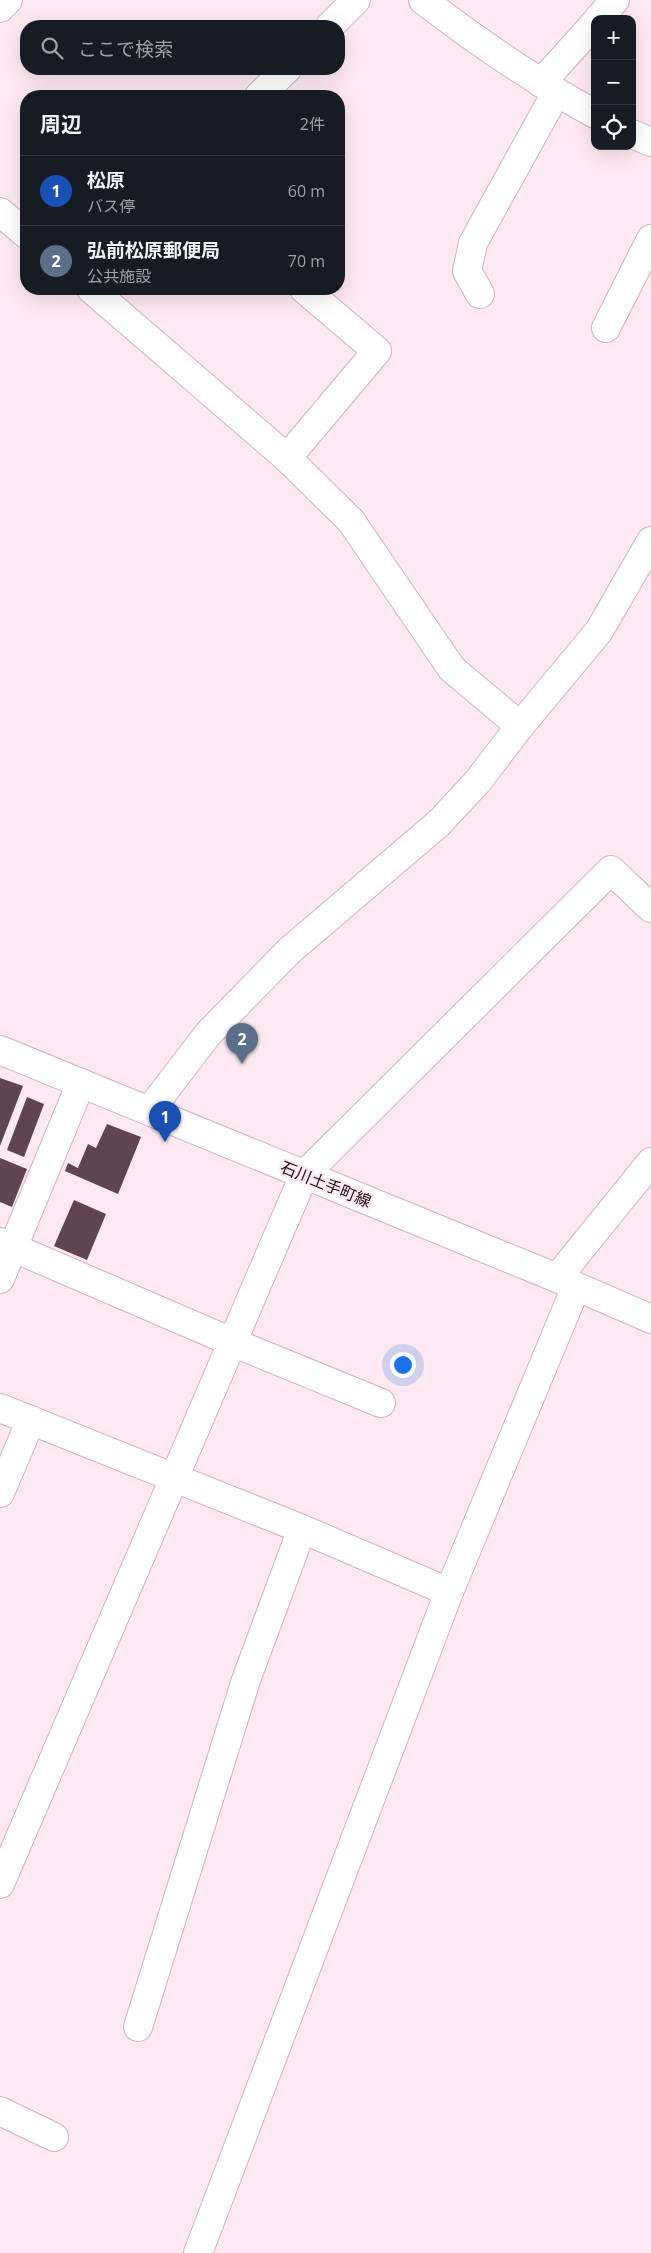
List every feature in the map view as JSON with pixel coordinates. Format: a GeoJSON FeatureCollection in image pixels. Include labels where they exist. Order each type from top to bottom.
{"type":"FeatureCollection","features":[{"type":"Feature","properties":{"kind":"street"},"geometry":{"type":"LineString","coordinates":[[0,8],[8,0]]}},
{"type":"Feature","properties":{"kind":"street"},"geometry":{"type":"LineString","coordinates":[[336,20],[356,0]]}},
{"type":"Feature","properties":{"kind":"street"},"geometry":{"type":"LineString","coordinates":[[422,0],[482,45],[549,88],[591,112]]}},
{"type":"Feature","properties":{"kind":"street"},"geometry":{"type":"LineString","coordinates":[[602,15],[615,0]]}},
{"type":"Feature","properties":{"kind":"street"},"geometry":{"type":"LineString","coordinates":[[480,294],[467,271],[473,243],[549,88],[591,29]]}},
{"type":"Feature","properties":{"kind":"street"},"geometry":{"type":"LineString","coordinates":[[265,90],[281,75]]}},
{"type":"Feature","properties":{"kind":"street"},"geometry":{"type":"LineString","coordinates":[[636,136],[651,142]]}},
{"type":"Feature","properties":{"kind":"street"},"geometry":{"type":"LineString","coordinates":[[0,212],[20,229]]}},
{"type":"Feature","properties":{"kind":"street"},"geometry":{"type":"LineString","coordinates":[[606,328],[651,238]]}},
{"type":"Feature","properties":{"kind":"street"},"geometry":{"type":"LineString","coordinates":[[98,295],[287,458],[351,521],[452,669],[520,726]]}},
{"type":"Feature","properties":{"kind":"street"},"geometry":{"type":"LineString","coordinates":[[287,458],[377,351],[311,295]]}},
{"type":"Feature","properties":{"kind":"street"},"geometry":{"type":"LineString","coordinates":[[150,1111],[208,1034],[289,950],[439,823],[478,781],[520,726],[599,631],[651,542]]}},
{"type":"Feature","properties":{"kind":"street"},"geometry":{"type":"LineString","coordinates":[[0,1884],[304,1175],[611,870],[651,908]]}},
{"type":"Feature","properties":{"kind":"street","name":"石川土手町線"},"geometry":{"type":"LineString","coordinates":[[0,1050],[566,1282],[651,1319]]}},
{"type":"Feature","properties":{"kind":"street"},"geometry":{"type":"LineString","coordinates":[[0,1279],[7,1245],[81,1083]]}},
{"type":"Feature","properties":{"kind":"street"},"geometry":{"type":"LineString","coordinates":[[198,2253],[566,1282],[651,1162]]}},
{"type":"Feature","properties":{"kind":"street"},"geometry":{"type":"LineString","coordinates":[[7,1245],[232,1342],[381,1403]]}},
{"type":"Feature","properties":{"kind":"street"},"geometry":{"type":"LineString","coordinates":[[0,1408],[302,1529],[449,1592]]}},
{"type":"Feature","properties":{"kind":"street"},"geometry":{"type":"LineString","coordinates":[[0,1493],[31,1420]]}},
{"type":"Feature","properties":{"kind":"street"},"geometry":{"type":"LineString","coordinates":[[138,2027],[246,1680],[302,1529]]}},
{"type":"Feature","properties":{"kind":"street"},"geometry":{"type":"LineString","coordinates":[[0,2111],[54,2137]]}},
{"type":"Feature","properties":{"kind":"building"},"geometry":{"type":"Polygon","coordinates":[[[0,1078],[23,1086],[0,1146],[0,1078]]]}},
{"type":"Feature","properties":{"kind":"building"},"geometry":{"type":"Polygon","coordinates":[[[27,1097],[44,1104],[24,1157],[7,1150],[27,1097]]]}},
{"type":"Feature","properties":{"kind":"building"},"geometry":{"type":"Polygon","coordinates":[[[107,1124],[141,1137],[118,1194],[65,1171],[68,1163],[78,1168],[88,1144],[96,1148],[107,1124]]]}},
{"type":"Feature","properties":{"kind":"building"},"geometry":{"type":"Polygon","coordinates":[[[0,1158],[27,1169],[12,1207],[0,1202],[0,1158]]]}},
{"type":"Feature","properties":{"kind":"building"},"geometry":{"type":"Polygon","coordinates":[[[74,1200],[106,1214],[87,1260],[54,1246],[74,1200]]]}},
{"type":"Feature","properties":{"kind":"place","name":"弘前松原郵便局"},"geometry":{"type":"Point","coordinates":[242,1064]}},
{"type":"Feature","properties":{"kind":"place","name":"松原"},"geometry":{"type":"Point","coordinates":[165,1142]}}]}
